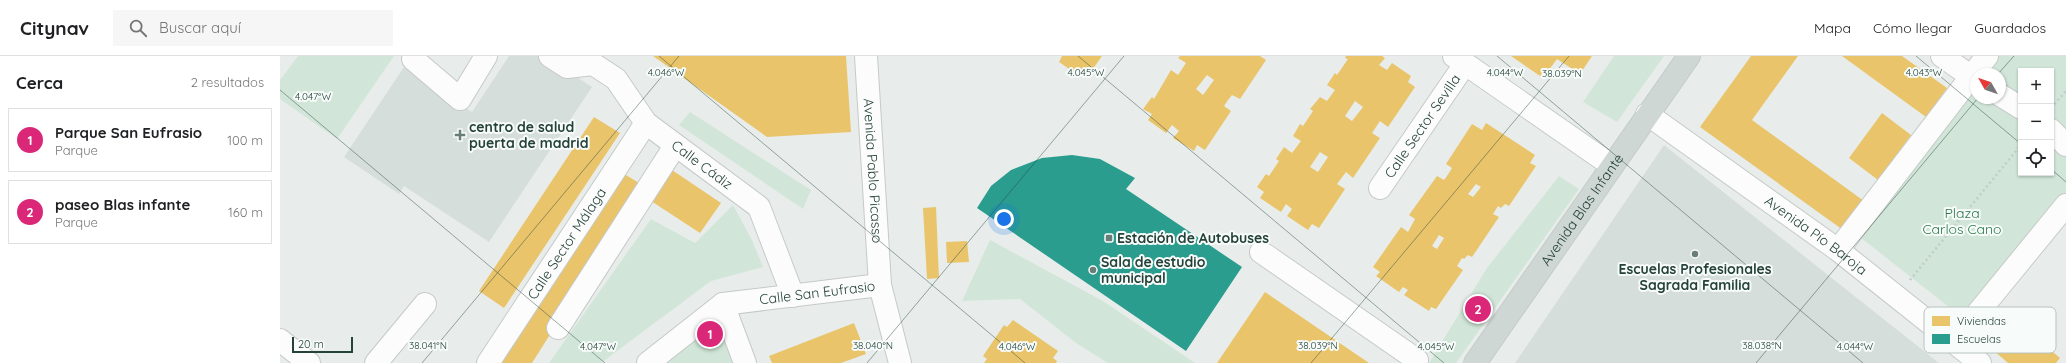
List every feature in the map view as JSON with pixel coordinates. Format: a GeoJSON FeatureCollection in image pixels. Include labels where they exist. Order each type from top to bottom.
{"type":"FeatureCollection","features":[{"type":"Feature","properties":{"kind":"main road","name":"Avenida Blas Infante"},"geometry":{"type":"LineString","coordinates":[[1474,363],[1611,165],[1689,56]]}},
{"type":"Feature","properties":{"kind":"street"},"geometry":{"type":"LineString","coordinates":[[415,56],[413,59],[460,99],[486,56]]}},
{"type":"Feature","properties":{"kind":"street"},"geometry":{"type":"LineString","coordinates":[[550,56],[567,67],[587,60]]}},
{"type":"Feature","properties":{"kind":"street","name":"Avenida Pablo Picasso"},"geometry":{"type":"LineString","coordinates":[[866,56],[880,285]]}},
{"type":"Feature","properties":{"kind":"street"},"geometry":{"type":"LineString","coordinates":[[1942,56],[1970,76]]}},
{"type":"Feature","properties":{"kind":"street"},"geometry":{"type":"LineString","coordinates":[[1979,68],[1987,56]]}},
{"type":"Feature","properties":{"kind":"street","name":"Calle Cádiz"},"geometry":{"type":"LineString","coordinates":[[587,60],[616,79],[646,123],[758,207],[793,296]]}},
{"type":"Feature","properties":{"kind":"street"},"geometry":{"type":"LineString","coordinates":[[1460,60],[1611,165]]}},
{"type":"Feature","properties":{"kind":"street","name":"Calle Sector Sevilla"},"geometry":{"type":"LineString","coordinates":[[1380,188],[1460,60]]}},
{"type":"Feature","properties":{"kind":"street"},"geometry":{"type":"LineString","coordinates":[[1838,250],[1970,82]]}},
{"type":"Feature","properties":{"kind":"street"},"geometry":{"type":"LineString","coordinates":[[2006,99],[2018,106]]}},
{"type":"Feature","properties":{"kind":"street","name":"Avenida Pío Baroja"},"geometry":{"type":"LineString","coordinates":[[1648,114],[1838,250],[1924,318]]}},
{"type":"Feature","properties":{"kind":"street","name":"Calle Sector Málaga"},"geometry":{"type":"LineString","coordinates":[[488,363],[646,123]]}},
{"type":"Feature","properties":{"kind":"street"},"geometry":{"type":"LineString","coordinates":[[2054,133],[2066,145]]}},
{"type":"Feature","properties":{"kind":"street"},"geometry":{"type":"LineString","coordinates":[[558,328],[675,146]]}},
{"type":"Feature","properties":{"kind":"street"},"geometry":{"type":"LineString","coordinates":[[1983,307],[2066,205]]}},
{"type":"Feature","properties":{"kind":"street"},"geometry":{"type":"LineString","coordinates":[[1261,252],[1417,360],[1414,363]]}},
{"type":"Feature","properties":{"kind":"street","name":"Calle San Eufrasio"},"geometry":{"type":"LineString","coordinates":[[723,304],[880,285],[900,363]]}},
{"type":"Feature","properties":{"kind":"street"},"geometry":{"type":"LineString","coordinates":[[376,363],[425,304]]}},
{"type":"Feature","properties":{"kind":"street"},"geometry":{"type":"LineString","coordinates":[[648,363],[723,304],[745,363]]}},
{"type":"Feature","properties":{"kind":"street"},"geometry":{"type":"LineString","coordinates":[[280,340],[310,363]]}},
{"type":"Feature","properties":{"kind":"street","name":"Avenida Pío Baroja"},"geometry":{"type":"LineString","coordinates":[[1968,353],[1980,363]]}},
{"type":"Feature","properties":{"kind":"path"},"geometry":{"type":"LineString","coordinates":[[2054,105],[2066,91]]}},
{"type":"Feature","properties":{"kind":"path"},"geometry":{"type":"LineString","coordinates":[[1896,296],[2018,149]]}},
{"type":"Feature","properties":{"kind":"shaded area","name":"centro de salud puerta de madrid"},"geometry":{"type":"Polygon","coordinates":[[[509,56],[545,56],[592,87],[489,242],[404,186],[399,194],[344,157],[404,67],[472,112],[509,56]]]}},
{"type":"Feature","properties":{"kind":"shaded area","name":"Escuelas Profesionales Sagrada Familia"},"geometry":{"type":"Polygon","coordinates":[[[1664,145],[1924,351],[1924,353],[1926,353],[1939,363],[1515,363],[1664,145]]]}},
{"type":"Feature","properties":{"kind":"green space"},"geometry":{"type":"Polygon","coordinates":[[[298,56],[394,56],[337,139],[280,99],[280,80],[298,56]]]}},
{"type":"Feature","properties":{"kind":"green space"},"geometry":{"type":"Polygon","coordinates":[[[1614,56],[1664,56],[1617,122],[1583,102],[1614,56]]]}},
{"type":"Feature","properties":{"kind":"green space","name":"Plaza Carlos Cano"},"geometry":{"type":"Polygon","coordinates":[[[1996,56],[2066,56],[2066,217],[1994,307],[1949,307],[1856,234],[1970,90],[1970,104],[2006,104],[2006,68],[1987,68],[1996,56]]]}},
{"type":"Feature","properties":{"kind":"green space"},"geometry":{"type":"Polygon","coordinates":[[[690,112],[811,190],[803,209],[679,125],[690,112]]]}},
{"type":"Feature","properties":{"kind":"green space"},"geometry":{"type":"Polygon","coordinates":[[[1559,176],[1579,189],[1456,363],[1429,363],[1487,268],[1559,176]]]}},
{"type":"Feature","properties":{"kind":"green space"},"geometry":{"type":"Polygon","coordinates":[[[733,205],[752,240],[763,267],[711,281],[601,363],[549,363],[651,219],[695,243],[733,205]]]}},
{"type":"Feature","properties":{"kind":"green space"},"geometry":{"type":"Polygon","coordinates":[[[990,240],[1103,301],[1195,363],[1108,363],[1076,343],[1020,299],[962,301],[990,240]]]}},
{"type":"Feature","properties":{"kind":"green space"},"geometry":{"type":"Polygon","coordinates":[[[723,304],[745,363],[648,363],[723,304]]]}},
{"type":"Feature","properties":{"kind":"building: Viviendas"},"geometry":{"type":"Polygon","coordinates":[[[653,56],[846,56],[851,132],[767,137],[653,56]]]}},
{"type":"Feature","properties":{"kind":"building: Viviendas"},"geometry":{"type":"Polygon","coordinates":[[[1062,56],[1102,56],[1090,73],[1083,68],[1078,75],[1059,62],[1062,56]]]}},
{"type":"Feature","properties":{"kind":"building: Viviendas"},"geometry":{"type":"Polygon","coordinates":[[[1180,56],[1260,56],[1266,60],[1240,99],[1232,95],[1228,100],[1224,106],[1231,111],[1205,150],[1197,145],[1194,151],[1173,138],[1179,131],[1172,125],[1166,133],[1148,120],[1152,114],[1143,109],[1152,97],[1154,99],[1171,70],[1178,75],[1186,63],[1178,58],[1180,56]],[[1207,75],[1196,89],[1203,95],[1214,80],[1207,75]]]}},
{"type":"Feature","properties":{"kind":"building: Viviendas"},"geometry":{"type":"Polygon","coordinates":[[[1346,56],[1382,56],[1385,58],[1379,65],[1387,70],[1392,63],[1411,76],[1408,82],[1415,87],[1388,127],[1380,121],[1372,133],[1380,138],[1353,178],[1346,172],[1337,184],[1345,189],[1319,228],[1312,224],[1308,230],[1287,216],[1292,209],[1286,204],[1281,212],[1260,198],[1264,192],[1257,187],[1266,174],[1269,176],[1279,161],[1276,159],[1284,147],[1292,153],[1301,141],[1293,136],[1300,124],[1303,126],[1313,111],[1310,109],[1320,97],[1327,101],[1335,90],[1327,85],[1335,73],[1337,75],[1348,59],[1345,58],[1346,56]],[[1355,101],[1345,116],[1352,121],[1363,107],[1355,101]],[[1320,152],[1310,167],[1318,172],[1328,157],[1320,152]]]}},
{"type":"Feature","properties":{"kind":"building: Viviendas"},"geometry":{"type":"Polygon","coordinates":[[[1511,56],[1592,56],[1580,74],[1557,59],[1543,78],[1511,56]]]}},
{"type":"Feature","properties":{"kind":"building: Viviendas"},"geometry":{"type":"Polygon","coordinates":[[[1751,56],[1798,56],[1752,120],[1864,201],[1843,230],[1700,127],[1751,56]]]}},
{"type":"Feature","properties":{"kind":"building: Viviendas"},"geometry":{"type":"Polygon","coordinates":[[[1842,56],[1902,56],[1947,88],[1926,117],[1842,56]]]}},
{"type":"Feature","properties":{"kind":"building: Viviendas"},"geometry":{"type":"Polygon","coordinates":[[[1882,113],[1911,135],[1878,180],[1849,158],[1882,113]]]}},
{"type":"Feature","properties":{"kind":"building: Viviendas"},"geometry":{"type":"Polygon","coordinates":[[[594,117],[620,133],[504,308],[479,291],[594,117]]]}},
{"type":"Feature","properties":{"kind":"building: Viviendas"},"geometry":{"type":"Polygon","coordinates":[[[1486,123],[1535,155],[1530,163],[1536,166],[1509,206],[1505,204],[1501,208],[1498,206],[1493,214],[1499,217],[1472,257],[1468,255],[1464,259],[1462,258],[1457,266],[1463,270],[1436,309],[1431,307],[1429,311],[1404,295],[1408,290],[1403,287],[1399,292],[1376,276],[1380,272],[1373,267],[1401,227],[1408,232],[1415,219],[1409,215],[1437,176],[1444,180],[1449,173],[1452,168],[1446,164],[1472,124],[1482,130],[1486,123]],[[1476,184],[1468,194],[1473,197],[1481,187],[1476,184]],[[1439,235],[1432,246],[1437,249],[1444,238],[1439,235]]]}},
{"type":"Feature","properties":{"kind":"building: Viviendas"},"geometry":{"type":"Polygon","coordinates":[[[616,169],[644,186],[532,363],[494,363],[616,169]]]}},
{"type":"Feature","properties":{"kind":"building: Viviendas"},"geometry":{"type":"Polygon","coordinates":[[[672,170],[721,203],[700,233],[651,201],[672,170]]]}},
{"type":"Feature","properties":{"kind":"building: Viviendas"},"geometry":{"type":"Polygon","coordinates":[[[936,207],[939,278],[927,279],[923,208],[936,207]]]}},
{"type":"Feature","properties":{"kind":"building: Viviendas"},"geometry":{"type":"Polygon","coordinates":[[[967,241],[969,262],[947,263],[946,242],[967,241]]]}},
{"type":"Feature","properties":{"kind":"building: Viviendas"},"geometry":{"type":"Polygon","coordinates":[[[1265,292],[1369,363],[1217,363],[1265,292]]]}},
{"type":"Feature","properties":{"kind":"building: Viviendas"},"geometry":{"type":"Polygon","coordinates":[[[1013,320],[1058,351],[1053,358],[1057,361],[1056,363],[984,363],[987,359],[983,356],[1004,325],[1007,327],[1013,320]]]}},
{"type":"Feature","properties":{"kind":"building: Viviendas"},"geometry":{"type":"Polygon","coordinates":[[[854,323],[866,354],[841,363],[772,363],[769,356],[854,323]]]}},
{"type":"Feature","properties":{"kind":"building: Viviendas"},"geometry":{"type":"Polygon","coordinates":[[[1996,353],[2054,353],[2060,358],[2056,363],[2008,363],[1996,353]]]}},
{"type":"Feature","properties":{"kind":"building: Escuelas","name":"Estación de Autobuses"},"geometry":{"type":"Polygon","coordinates":[[[1072,155],[1100,159],[1135,178],[1126,189],[1242,267],[1186,351],[977,208],[991,186],[1011,170],[1042,158],[1072,155]]]}},
{"type":"Feature","properties":{"kind":"place","name":"centro de salud puerta de madrid"},"geometry":{"type":"Point","coordinates":[460,135]}},
{"type":"Feature","properties":{"kind":"place","name":"Estación de Autobuses"},"geometry":{"type":"Point","coordinates":[1109,238]}},
{"type":"Feature","properties":{"kind":"place","name":"Escuelas Profesionales Sagrada Familia"},"geometry":{"type":"Point","coordinates":[1695,254]}},
{"type":"Feature","properties":{"kind":"place","name":"Sala de estudio municipal"},"geometry":{"type":"Point","coordinates":[1093,270]}},
{"type":"Feature","properties":{"kind":"place","name":"paseo Blas infante"},"geometry":{"type":"Point","coordinates":[1478,309]}},
{"type":"Feature","properties":{"kind":"place","name":"Parque San Eufrasio"},"geometry":{"type":"Point","coordinates":[710,334]}}]}
